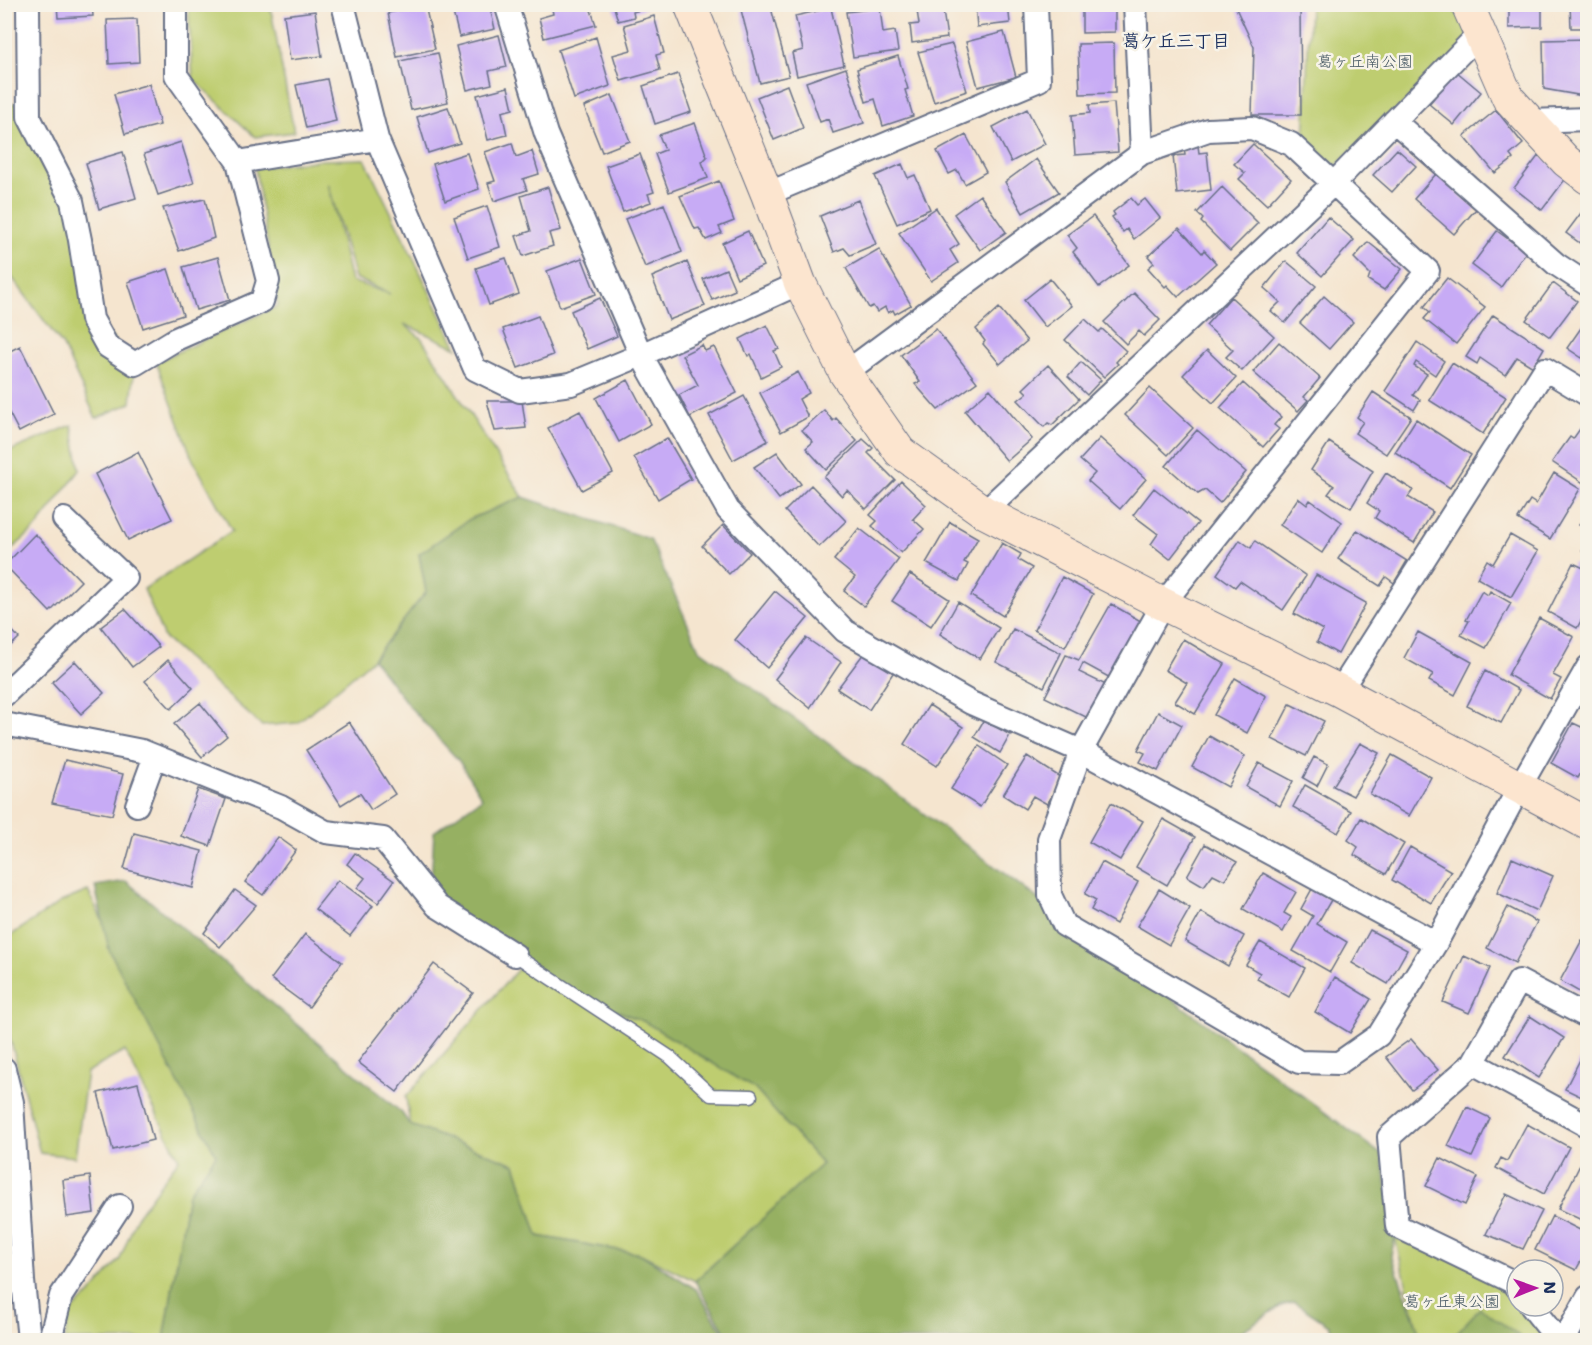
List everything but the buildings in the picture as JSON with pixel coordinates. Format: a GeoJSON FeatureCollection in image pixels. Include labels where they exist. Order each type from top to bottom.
{"type":"FeatureCollection","features":[{"type":"Feature","properties":{"kind":"street"},"geometry":{"type":"LineString","coordinates":[[28,4],[29,117],[72,201],[92,319],[107,346],[135,364],[176,339],[262,301],[268,281],[238,162],[176,75],[176,4]]}},
{"type":"Feature","properties":{"kind":"street"},"geometry":{"type":"LineString","coordinates":[[343,4],[377,139],[475,369],[520,391],[571,384],[800,283]]}},
{"type":"Feature","properties":{"kind":"street"},"geometry":{"type":"LineString","coordinates":[[506,4],[546,134],[641,355],[728,510],[845,631],[970,703],[1081,751],[1436,943]]}},
{"type":"Feature","properties":{"kind":"street"},"geometry":{"type":"LineString","coordinates":[[690,4],[767,194],[800,283],[845,373],[900,452],[984,512],[1340,691],[1587,825]]}},
{"type":"Feature","properties":{"kind":"street"},"geometry":{"type":"LineString","coordinates":[[767,194],[1039,80],[1036,4]]}},
{"type":"Feature","properties":{"kind":"street"},"geometry":{"type":"LineString","coordinates":[[1135,4],[1142,153]]}},
{"type":"Feature","properties":{"kind":"street"},"geometry":{"type":"LineString","coordinates":[[1467,4],[1508,98],[1566,161],[1587,178]]}},
{"type":"Feature","properties":{"kind":"street"},"geometry":{"type":"LineString","coordinates":[[984,512],[1334,183],[1479,34]]}},
{"type":"Feature","properties":{"kind":"street"},"geometry":{"type":"LineString","coordinates":[[1530,121],[1587,119]]}},
{"type":"Feature","properties":{"kind":"street"},"geometry":{"type":"LineString","coordinates":[[1394,121],[1556,264],[1587,285]]}},
{"type":"Feature","properties":{"kind":"street"},"geometry":{"type":"LineString","coordinates":[[845,373],[1142,153],[1208,130],[1252,128],[1291,144],[1428,270],[1163,604],[1081,751],[1049,839],[1050,895],[1064,925],[1299,1062],[1339,1063],[1379,1035],[1436,943],[1587,667]]}},
{"type":"Feature","properties":{"kind":"street"},"geometry":{"type":"LineString","coordinates":[[238,162],[377,139]]}},
{"type":"Feature","properties":{"kind":"street"},"geometry":{"type":"LineString","coordinates":[[1340,691],[1545,369],[1587,395]]}},
{"type":"Feature","properties":{"kind":"street"},"geometry":{"type":"LineString","coordinates":[[4,695],[126,578],[64,519]]}},
{"type":"Feature","properties":{"kind":"street"},"geometry":{"type":"LineString","coordinates":[[4,724],[142,751],[281,807],[326,832],[384,839],[437,906],[515,955]]}},
{"type":"Feature","properties":{"kind":"street"},"geometry":{"type":"LineString","coordinates":[[137,805],[155,756]]}},
{"type":"Feature","properties":{"kind":"street"},"geometry":{"type":"LineString","coordinates":[[1505,1278],[1397,1226],[1389,1137],[1473,1063],[1519,981],[1587,1017]]}},
{"type":"Feature","properties":{"kind":"street"},"geometry":{"type":"LineString","coordinates":[[1473,1063],[1587,1126]]}},
{"type":"Feature","properties":{"kind":"street"},"geometry":{"type":"LineString","coordinates":[[4,1068],[12,1102],[13,1256],[29,1341]]}},
{"type":"Feature","properties":{"kind":"street"},"geometry":{"type":"LineString","coordinates":[[50,1341],[61,1296],[120,1206]]}},
{"type":"Feature","properties":{"kind":"street"},"geometry":{"type":"LineString","coordinates":[[1564,1341],[1587,1297]]}},
{"type":"Feature","properties":{"kind":"street"},"geometry":{"type":"LineString","coordinates":[[1541,1318],[1558,1341]]}},
{"type":"Feature","properties":{"kind":"lane"},"geometry":{"type":"LineString","coordinates":[[515,955],[670,1057],[711,1095],[752,1096]]}},
{"type":"Feature","properties":{"kind":"green space"},"geometry":{"type":"Polygon","coordinates":[[[188,5],[270,5],[294,132],[255,137],[193,79],[188,5]]]}},
{"type":"Feature","properties":{"kind":"green space","name":"葛ヶ丘南公園"},"geometry":{"type":"Polygon","coordinates":[[[1310,5],[1459,5],[1474,38],[1336,166],[1304,141],[1310,5]]]}},
{"type":"Feature","properties":{"kind":"green space"},"geometry":{"type":"Polygon","coordinates":[[[19,103],[72,201],[91,314],[135,364],[131,403],[96,418],[63,346],[5,268],[5,104],[19,103]]]}},
{"type":"Feature","properties":{"kind":"green space"},"geometry":{"type":"Polygon","coordinates":[[[365,159],[457,348],[404,324],[422,339],[523,497],[470,519],[419,554],[426,592],[373,659],[297,723],[262,726],[164,638],[144,589],[232,531],[192,458],[156,362],[278,306],[255,168],[322,160],[365,159]],[[328,183],[351,281],[390,294],[355,278],[328,183]]]}},
{"type":"Feature","properties":{"kind":"green space"},"geometry":{"type":"Polygon","coordinates":[[[72,425],[80,470],[36,528],[5,555],[5,453],[72,425]]]}},
{"type":"Feature","properties":{"kind":"green space"},"geometry":{"type":"Polygon","coordinates":[[[523,497],[650,539],[699,649],[1382,1155],[1395,1238],[1391,1255],[1422,1340],[1335,1340],[1329,1325],[1294,1302],[1281,1306],[1228,1340],[730,1340],[695,1281],[822,1164],[755,1089],[645,1022],[556,986],[430,898],[434,832],[482,798],[459,761],[409,706],[373,659],[426,592],[419,554],[470,519],[523,497]]]}},
{"type":"Feature","properties":{"kind":"green space"},"geometry":{"type":"Polygon","coordinates":[[[126,881],[402,1113],[410,1125],[515,1164],[538,1236],[641,1254],[696,1289],[728,1340],[164,1340],[188,1194],[216,1155],[109,950],[95,886],[126,881]]]}},
{"type":"Feature","properties":{"kind":"green space"},"geometry":{"type":"Polygon","coordinates":[[[88,891],[216,1155],[188,1194],[164,1340],[65,1340],[68,1314],[91,1293],[120,1259],[137,1216],[179,1159],[125,1051],[87,1072],[75,1157],[40,1153],[5,1019],[4,940],[61,902],[88,891]]]}},
{"type":"Feature","properties":{"kind":"green space"},"geometry":{"type":"Polygon","coordinates":[[[518,969],[620,1012],[687,1036],[755,1089],[822,1164],[695,1281],[641,1254],[538,1236],[515,1164],[410,1125],[406,1097],[518,969]]]}},
{"type":"Feature","properties":{"kind":"green space","name":"葛ヶ丘東公園"},"geometry":{"type":"Polygon","coordinates":[[[1395,1238],[1505,1279],[1505,1318],[1546,1318],[1565,1340],[1420,1340],[1395,1238]]]}},
{"type":"Feature","properties":{"kind":"green space"},"geometry":{"type":"Polygon","coordinates":[[[1480,1308],[1513,1331],[1524,1340],[1450,1340],[1480,1308]]]}},
{"type":"Feature","properties":{"kind":"district","name":"葛ケ丘三丁目"},"geometry":{"type":"Point","coordinates":[1176,41]}}]}
